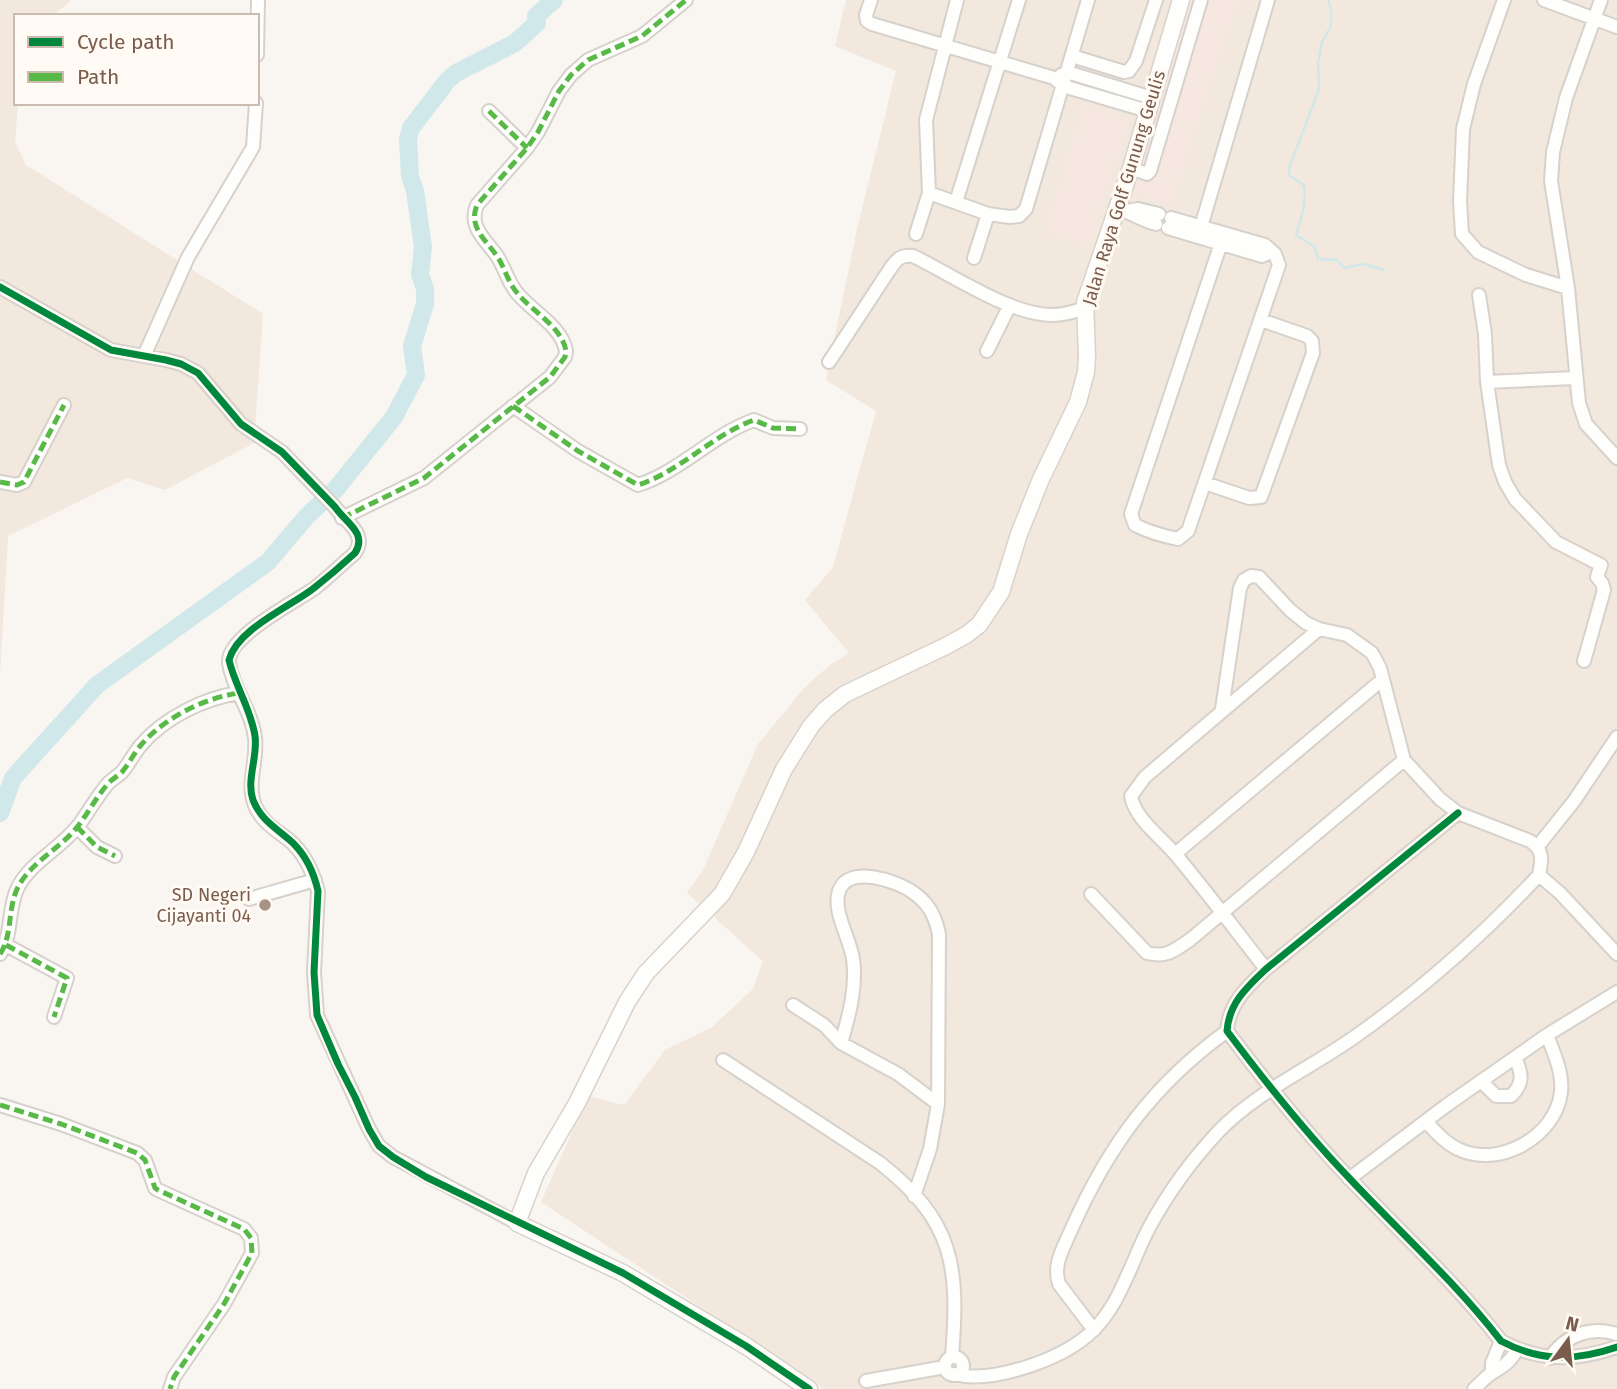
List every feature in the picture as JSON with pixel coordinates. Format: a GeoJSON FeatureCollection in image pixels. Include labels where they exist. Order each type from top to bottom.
{"type":"FeatureCollection","features":[{"type":"Feature","properties":{"kind":"main road","name":"Jalan Raya Golf Gunung Geulis"},"geometry":{"type":"LineString","coordinates":[[517,1223],[536,1173],[577,1103],[627,1002],[646,973],[722,894],[746,852],[784,769],[811,726],[845,694],[947,646],[979,625],[1001,592],[1019,534],[1041,480],[1079,402],[1087,365],[1084,308],[1123,210],[1130,168],[1181,0]]}},
{"type":"Feature","properties":{"kind":"main road"},"geometry":{"type":"LineString","coordinates":[[517,1223],[623,1273],[746,1346],[809,1389]]}},
{"type":"Feature","properties":{"kind":"street"},"geometry":{"type":"LineString","coordinates":[[339,512],[424,478],[478,437],[559,367],[565,358],[565,345],[557,332],[516,292],[498,257],[477,232],[473,214],[477,205],[527,148],[559,92],[572,75],[588,60],[642,36],[686,0]]}},
{"type":"Feature","properties":{"kind":"street"},"geometry":{"type":"LineString","coordinates":[[871,0],[866,15],[867,21],[1058,82],[1150,104]]}},
{"type":"Feature","properties":{"kind":"street"},"geometry":{"type":"LineString","coordinates":[[916,234],[929,193],[926,120],[957,0]]}},
{"type":"Feature","properties":{"kind":"street"},"geometry":{"type":"LineString","coordinates":[[956,202],[1019,0]]}},
{"type":"Feature","properties":{"kind":"street"},"geometry":{"type":"LineString","coordinates":[[929,193],[988,214],[1019,216],[1026,209],[1058,82],[1067,72],[1088,0]]}},
{"type":"Feature","properties":{"kind":"street"},"geometry":{"type":"LineString","coordinates":[[1072,56],[1129,71],[1136,61],[1156,0]]}},
{"type":"Feature","properties":{"kind":"street"},"geometry":{"type":"LineString","coordinates":[[1130,168],[1147,174],[1150,171],[1201,0]]}},
{"type":"Feature","properties":{"kind":"street"},"geometry":{"type":"LineString","coordinates":[[1199,232],[1268,0]]}},
{"type":"Feature","properties":{"kind":"street"},"geometry":{"type":"LineString","coordinates":[[1504,0],[1474,84],[1463,129],[1460,201],[1462,234],[1478,252],[1527,275],[1567,288]]}},
{"type":"Feature","properties":{"kind":"street"},"geometry":{"type":"LineString","coordinates":[[1544,0],[1617,27]]}},
{"type":"Feature","properties":{"kind":"street"},"geometry":{"type":"LineString","coordinates":[[1601,0],[1566,98],[1553,152],[1551,181],[1567,288],[1579,404],[1586,424],[1617,458]]}},
{"type":"Feature","properties":{"kind":"street"},"geometry":{"type":"LineString","coordinates":[[1164,58],[1185,56]]}},
{"type":"Feature","properties":{"kind":"street"},"geometry":{"type":"LineString","coordinates":[[1164,58],[1180,71]]}},
{"type":"Feature","properties":{"kind":"street"},"geometry":{"type":"LineString","coordinates":[[1067,72],[1150,104]]}},
{"type":"Feature","properties":{"kind":"street"},"geometry":{"type":"LineString","coordinates":[[144,356],[188,257],[253,147],[256,105]]}},
{"type":"Feature","properties":{"kind":"street"},"geometry":{"type":"LineString","coordinates":[[489,111],[527,148]]}},
{"type":"Feature","properties":{"kind":"street"},"geometry":{"type":"LineString","coordinates":[[1123,210],[1138,209],[1163,221],[1222,239],[1265,245],[1275,254],[1279,265],[1188,531],[1178,538],[1147,531],[1135,525],[1132,520],[1137,493],[1177,381],[1222,239]]}},
{"type":"Feature","properties":{"kind":"street"},"geometry":{"type":"LineString","coordinates":[[974,258],[988,214]]}},
{"type":"Feature","properties":{"kind":"street"},"geometry":{"type":"LineString","coordinates":[[829,362],[890,269],[899,257],[905,255],[913,256],[1031,312],[1052,315],[1084,308]]}},
{"type":"Feature","properties":{"kind":"street"},"geometry":{"type":"LineString","coordinates":[[0,287],[101,345],[117,351],[181,364],[198,373],[241,424],[282,452],[356,529],[360,537],[355,553],[314,588],[261,623],[234,646],[229,660],[239,693],[249,712],[255,738],[255,762],[250,786],[252,799],[261,816],[292,843],[305,859],[315,880],[318,891],[314,972],[317,1015],[379,1146],[426,1177],[517,1223]]}},
{"type":"Feature","properties":{"kind":"street"},"geometry":{"type":"LineString","coordinates":[[1479,295],[1485,334],[1487,382],[1499,465],[1509,490],[1556,542],[1601,565],[1597,577],[1604,590],[1584,661]]}},
{"type":"Feature","properties":{"kind":"street"},"geometry":{"type":"LineString","coordinates":[[987,351],[1010,304]]}},
{"type":"Feature","properties":{"kind":"street"},"geometry":{"type":"LineString","coordinates":[[1205,483],[1249,498],[1261,497],[1313,353],[1312,341],[1307,336],[1261,320]]}},
{"type":"Feature","properties":{"kind":"street"},"geometry":{"type":"LineString","coordinates":[[1487,382],[1575,377]]}},
{"type":"Feature","properties":{"kind":"street"},"geometry":{"type":"LineString","coordinates":[[0,482],[17,485],[24,482],[64,405]]}},
{"type":"Feature","properties":{"kind":"street"},"geometry":{"type":"LineString","coordinates":[[513,406],[578,451],[638,485],[677,468],[721,437],[754,420],[773,428],[800,429]]}},
{"type":"Feature","properties":{"kind":"street"},"geometry":{"type":"LineString","coordinates":[[866,1381],[950,1366],[975,1377],[1022,1368],[1066,1349],[1094,1330],[1108,1311],[1150,1226],[1187,1167],[1232,1118],[1384,1017],[1478,936],[1539,875],[1542,858],[1538,846],[1458,813],[1440,799],[1404,760],[1383,679],[1372,653],[1347,635],[1319,629],[1290,610],[1259,577],[1251,576],[1244,580],[1240,588],[1222,709]]}},
{"type":"Feature","properties":{"kind":"street"},"geometry":{"type":"LineString","coordinates":[[1266,969],[1175,854],[1139,814],[1132,804],[1131,796],[1146,777],[1222,709],[1319,629]]}},
{"type":"Feature","properties":{"kind":"street"},"geometry":{"type":"LineString","coordinates":[[1175,854],[1383,679]]}},
{"type":"Feature","properties":{"kind":"street"},"geometry":{"type":"LineString","coordinates":[[54,1017],[67,978],[3,950],[19,886],[77,827],[107,784],[122,771],[141,745],[154,733],[202,703],[239,693]]}},
{"type":"Feature","properties":{"kind":"street"},"geometry":{"type":"LineString","coordinates":[[1538,846],[1574,801],[1617,737]]}},
{"type":"Feature","properties":{"kind":"street"},"geometry":{"type":"LineString","coordinates":[[1091,894],[1147,953],[1160,956],[1191,939],[1404,760]]}},
{"type":"Feature","properties":{"kind":"street"},"geometry":{"type":"LineString","coordinates":[[1094,1330],[1059,1284],[1057,1277],[1060,1255],[1104,1163],[1127,1127],[1173,1077],[1227,1031],[1229,1017],[1240,996],[1266,969],[1458,813]]}},
{"type":"Feature","properties":{"kind":"street"},"geometry":{"type":"LineString","coordinates":[[77,827],[97,847],[115,856]]}},
{"type":"Feature","properties":{"kind":"street"},"geometry":{"type":"LineString","coordinates":[[1539,875],[1560,893],[1617,954]]}},
{"type":"Feature","properties":{"kind":"street"},"geometry":{"type":"LineString","coordinates":[[841,1043],[853,996],[854,962],[838,907],[839,891],[844,884],[854,879],[870,876],[888,879],[917,894],[928,905],[936,919],[939,934],[938,1104],[930,1149],[914,1196]]}},
{"type":"Feature","properties":{"kind":"street"},"geometry":{"type":"LineString","coordinates":[[249,900],[315,880]]}},
{"type":"Feature","properties":{"kind":"street"},"geometry":{"type":"LineString","coordinates":[[1349,1179],[1547,1035],[1617,992]]}},
{"type":"Feature","properties":{"kind":"street"},"geometry":{"type":"LineString","coordinates":[[793,1005],[824,1025],[841,1043],[898,1074],[938,1104]]}},
{"type":"Feature","properties":{"kind":"street"},"geometry":{"type":"LineString","coordinates":[[1227,1031],[1271,1091],[1349,1179],[1427,1258],[1501,1341],[1517,1350],[1550,1358],[1578,1357],[1617,1347]]}},
{"type":"Feature","properties":{"kind":"street"},"geometry":{"type":"LineString","coordinates":[[1426,1121],[1446,1142],[1473,1154],[1515,1149],[1529,1142],[1540,1134],[1559,1104],[1561,1091],[1556,1057],[1547,1035]]}},
{"type":"Feature","properties":{"kind":"street"},"geometry":{"type":"LineString","coordinates":[[1482,1082],[1489,1092],[1496,1096],[1511,1096],[1521,1086],[1522,1077],[1516,1059]]}},
{"type":"Feature","properties":{"kind":"street"},"geometry":{"type":"LineString","coordinates":[[723,1060],[880,1163],[900,1179],[938,1225],[951,1262],[956,1299],[950,1366]]}},
{"type":"Feature","properties":{"kind":"street"},"geometry":{"type":"LineString","coordinates":[[0,1105],[61,1124],[137,1153],[145,1160],[158,1190],[244,1229],[251,1238],[252,1253],[224,1304],[174,1377],[170,1389]]}},
{"type":"Feature","properties":{"kind":"street"},"geometry":{"type":"LineString","coordinates":[[1550,1358],[1567,1339],[1577,1335],[1600,1330],[1617,1334]]}},
{"type":"Feature","properties":{"kind":"street"},"geometry":{"type":"LineString","coordinates":[[1492,1373],[1492,1363],[1501,1341]]}},
{"type":"Feature","properties":{"kind":"street"},"geometry":{"type":"LineString","coordinates":[[1474,1389],[1492,1373],[1509,1363],[1517,1350]]}},
{"type":"Feature","properties":{"kind":"shaded area"},"geometry":{"type":"Polygon","coordinates":[[[0,0],[71,0],[55,14],[14,14],[14,105],[18,105],[15,142],[26,165],[263,314],[254,443],[165,490],[127,478],[8,536],[0,675],[0,0]]]}},
{"type":"Feature","properties":{"kind":"shaded area"},"geometry":{"type":"Polygon","coordinates":[[[846,0],[1617,0],[1617,1389],[824,1389],[541,1202],[588,1096],[624,1105],[665,1050],[712,1027],[753,989],[763,961],[687,893],[703,870],[758,744],[804,688],[831,664],[849,653],[805,600],[833,567],[876,411],[826,380],[857,229],[896,71],[835,46],[846,0]]]}},
{"type":"Feature","properties":{"kind":"shaded area"},"geometry":{"type":"Polygon","coordinates":[[[1191,0],[1237,0],[1171,207],[1131,191],[1191,0]]]}},
{"type":"Feature","properties":{"kind":"shaded area"},"geometry":{"type":"Polygon","coordinates":[[[1083,106],[1129,120],[1089,246],[1045,233],[1083,106]]]}},
{"type":"Feature","properties":{"kind":"waterway"},"geometry":{"type":"LineString","coordinates":[[0,813],[13,778],[97,685],[268,562],[307,516],[335,490],[394,417],[416,375],[412,346],[425,304],[425,289],[420,274],[423,247],[415,191],[410,176],[408,139],[411,128],[447,81],[456,73],[515,43],[537,23],[536,16],[554,0]]}},
{"type":"Feature","properties":{"kind":"waterway"},"geometry":{"type":"LineString","coordinates":[[1328,0],[1331,26],[1322,42],[1318,63],[1319,89],[1289,168],[1289,175],[1304,185],[1305,192],[1296,235],[1314,246],[1318,259],[1337,260],[1344,268],[1363,264],[1384,270]]}},
{"type":"Feature","properties":{"kind":"marked path"},"geometry":{"type":"LineString","coordinates":[[342,518],[424,478],[550,377],[565,357],[566,351],[559,334],[515,290],[497,256],[479,232],[475,220],[477,205],[527,148],[571,75],[588,60],[642,36],[686,0]]}},
{"type":"Feature","properties":{"kind":"marked path"},"geometry":{"type":"LineString","coordinates":[[489,111],[527,148]]}},
{"type":"Feature","properties":{"kind":"marked path"},"geometry":{"type":"LineString","coordinates":[[0,482],[17,485],[24,482],[64,405]]}},
{"type":"Feature","properties":{"kind":"marked path"},"geometry":{"type":"LineString","coordinates":[[513,406],[578,451],[638,485],[654,479],[724,435],[754,420],[773,428],[800,429]]}},
{"type":"Feature","properties":{"kind":"marked path"},"geometry":{"type":"LineString","coordinates":[[0,954],[7,939],[12,904],[24,878],[71,834],[99,795],[122,772],[150,735],[185,711],[212,699],[239,693]]}},
{"type":"Feature","properties":{"kind":"marked path"},"geometry":{"type":"LineString","coordinates":[[77,827],[97,847],[115,856]]}},
{"type":"Feature","properties":{"kind":"marked path"},"geometry":{"type":"LineString","coordinates":[[6,945],[67,978],[54,1017]]}},
{"type":"Feature","properties":{"kind":"marked path"},"geometry":{"type":"LineString","coordinates":[[0,1105],[61,1124],[137,1153],[145,1160],[155,1188],[244,1229],[251,1238],[252,1253],[224,1304],[174,1377],[170,1389]]}},
{"type":"Feature","properties":{"kind":"cycle path"},"geometry":{"type":"LineString","coordinates":[[0,287],[111,350],[166,360],[198,373],[241,424],[282,452],[357,534],[359,539],[355,553],[314,588],[242,638],[229,660],[255,736],[251,785],[253,800],[265,819],[302,853],[312,871],[318,891],[314,972],[317,1015],[379,1146],[426,1177],[623,1273],[746,1346],[809,1389]]}},
{"type":"Feature","properties":{"kind":"cycle path"},"geometry":{"type":"LineString","coordinates":[[1458,813],[1266,969],[1235,1004],[1227,1031],[1318,1144],[1447,1279],[1501,1341],[1530,1353],[1558,1357],[1587,1355],[1617,1347]]}},
{"type":"Feature","properties":{"kind":"place","name":"SD Negeri Cijayanti 04"},"geometry":{"type":"Point","coordinates":[265,905]}}]}
